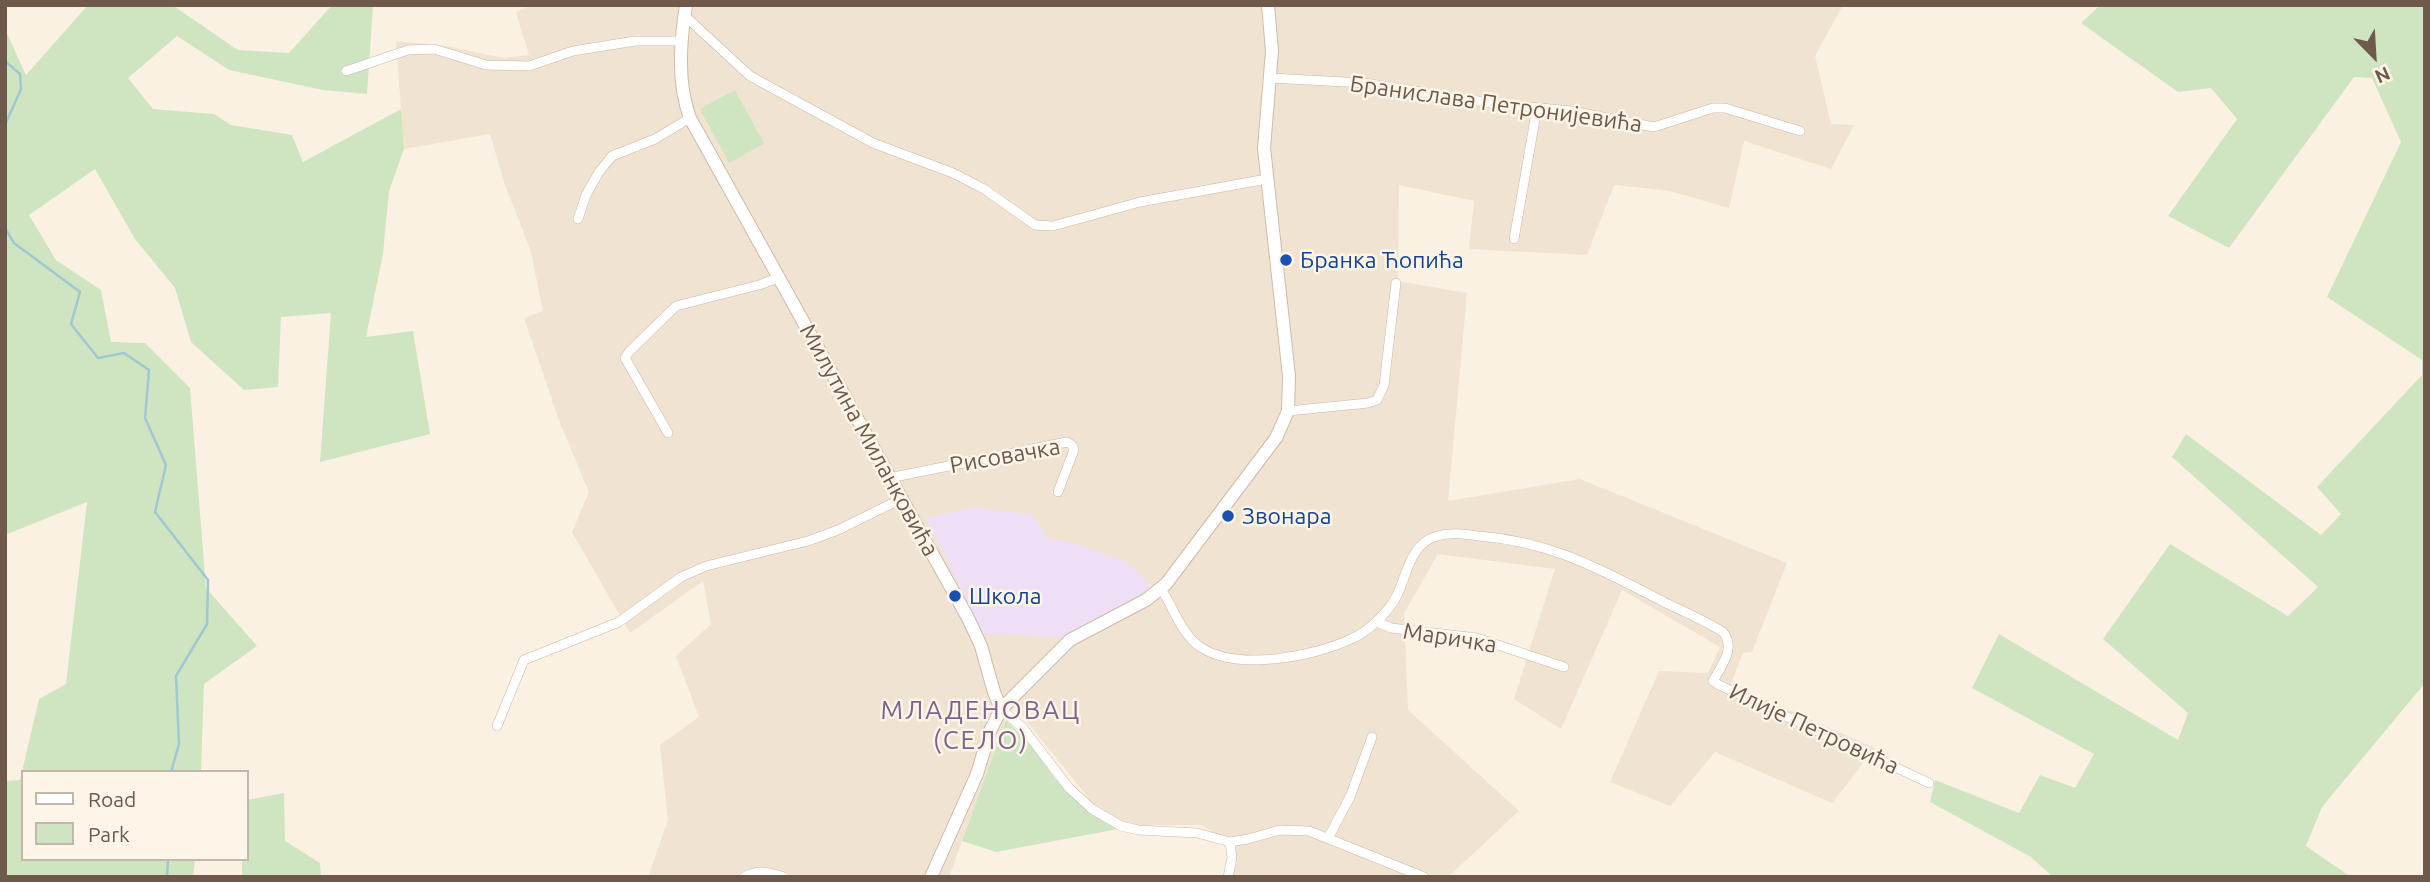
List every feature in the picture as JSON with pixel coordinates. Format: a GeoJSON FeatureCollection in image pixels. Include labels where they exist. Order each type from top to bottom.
{"type":"FeatureCollection","features":[{"type":"Feature","properties":{"kind":"main road"},"geometry":{"type":"LineString","coordinates":[[931,877],[980,767],[990,731],[1001,709],[1070,640],[1146,600],[1161,589],[1273,443],[1288,411],[1289,366],[1264,131],[1272,38],[1268,5]]}},
{"type":"Feature","properties":{"kind":"main road","name":"Милутина Миланковића"},"geometry":{"type":"LineString","coordinates":[[685,10],[681,41],[681,80],[691,118],[976,635],[1001,709]]}},
{"type":"Feature","properties":{"kind":"street"},"geometry":{"type":"LineString","coordinates":[[685,10],[750,76],[873,144],[953,173],[985,189],[1035,225],[1053,226],[1140,202],[1267,179]]}},
{"type":"Feature","properties":{"kind":"street"},"geometry":{"type":"LineString","coordinates":[[346,71],[408,50],[434,49],[485,65],[529,66],[573,51],[635,41],[681,41]]}},
{"type":"Feature","properties":{"kind":"street","name":"Бранислава Петронијевића"},"geometry":{"type":"LineString","coordinates":[[1270,78],[1364,83],[1571,111],[1654,127],[1713,108],[1725,108],[1800,131]]}},
{"type":"Feature","properties":{"kind":"street"},"geometry":{"type":"LineString","coordinates":[[1514,239],[1537,108]]}},
{"type":"Feature","properties":{"kind":"street"},"geometry":{"type":"LineString","coordinates":[[578,219],[586,195],[612,156],[655,139],[691,118]]}},
{"type":"Feature","properties":{"kind":"street"},"geometry":{"type":"LineString","coordinates":[[668,433],[625,358],[629,352],[676,306],[778,278]]}},
{"type":"Feature","properties":{"kind":"street"},"geometry":{"type":"LineString","coordinates":[[1288,411],[1377,400],[1384,385],[1396,283]]}},
{"type":"Feature","properties":{"kind":"street","name":"Рисовачка"},"geometry":{"type":"LineString","coordinates":[[889,478],[1067,442],[1074,450],[1058,492]]}},
{"type":"Feature","properties":{"kind":"street"},"geometry":{"type":"LineString","coordinates":[[497,726],[524,660],[620,622],[681,577],[706,566],[808,541],[838,530],[901,499]]}},
{"type":"Feature","properties":{"kind":"street","name":"Илије Петровића"},"geometry":{"type":"LineString","coordinates":[[1161,589],[1190,638],[1206,650],[1229,658],[1261,659],[1323,650],[1355,637],[1377,622],[1399,596],[1415,551],[1423,542],[1435,536],[1450,533],[1513,539],[1538,545],[1580,559],[1723,632],[1729,642],[1729,649],[1713,681],[1719,685],[1929,783]]}},
{"type":"Feature","properties":{"kind":"street","name":"Маричка"},"geometry":{"type":"LineString","coordinates":[[1377,622],[1391,628],[1477,638],[1564,667]]}},
{"type":"Feature","properties":{"kind":"street"},"geometry":{"type":"LineString","coordinates":[[1001,709],[1023,729],[1069,788],[1110,821],[1138,830],[1197,832],[1230,842],[1287,829],[1309,831],[1424,877]]}},
{"type":"Feature","properties":{"kind":"street"},"geometry":{"type":"LineString","coordinates":[[1328,838],[1350,797],[1372,737]]}},
{"type":"Feature","properties":{"kind":"street"},"geometry":{"type":"LineString","coordinates":[[1228,877],[1232,858],[1230,842]]}},
{"type":"Feature","properties":{"kind":"street"},"geometry":{"type":"LineString","coordinates":[[744,877],[765,871],[784,877]]}},
{"type":"Feature","properties":{"kind":"shaded area"},"geometry":{"type":"Polygon","coordinates":[[[533,5],[1843,5],[1815,56],[1831,124],[1854,125],[1831,169],[1744,141],[1729,208],[1670,191],[1614,185],[1587,255],[1469,249],[1474,201],[1399,185],[1398,281],[1467,293],[1448,501],[1580,479],[1787,563],[1752,652],[1743,653],[1730,687],[1760,697],[1875,748],[1832,803],[1715,752],[1670,806],[1610,782],[1659,671],[1708,673],[1720,647],[1622,590],[1561,729],[1514,699],[1555,569],[1438,554],[1404,613],[1408,710],[1519,811],[1448,877],[1229,877],[1233,846],[1202,825],[1129,825],[1094,805],[1015,707],[1006,720],[949,877],[648,877],[668,820],[660,745],[699,717],[676,656],[711,624],[703,581],[630,633],[572,532],[589,492],[560,423],[524,318],[543,311],[531,252],[504,182],[490,134],[404,149],[396,41],[446,46],[503,58],[529,55],[516,12],[533,5]]]}},
{"type":"Feature","properties":{"kind":"shaded area"},"geometry":{"type":"Polygon","coordinates":[[[975,507],[1033,515],[1047,538],[1073,543],[1127,562],[1152,587],[1063,638],[983,633],[926,518],[975,507]]]}},
{"type":"Feature","properties":{"kind":"green space"},"geometry":{"type":"Polygon","coordinates":[[[88,5],[172,5],[238,50],[289,53],[332,5],[373,5],[367,94],[323,90],[229,70],[177,36],[128,78],[153,109],[214,114],[231,125],[292,135],[303,162],[401,109],[404,149],[389,191],[383,254],[366,337],[413,331],[430,434],[320,462],[331,313],[281,317],[278,387],[244,390],[191,342],[175,288],[135,239],[95,169],[29,215],[56,260],[101,290],[111,342],[145,343],[190,388],[206,588],[257,646],[204,684],[201,770],[22,770],[39,699],[66,684],[87,502],[5,535],[5,29],[26,75],[88,5]]]}},
{"type":"Feature","properties":{"kind":"green space"},"geometry":{"type":"Polygon","coordinates":[[[2100,5],[2425,5],[2425,683],[2322,807],[2306,846],[2351,877],[2053,877],[2031,857],[1930,802],[1935,780],[2019,813],[2040,775],[2075,788],[2094,754],[1972,688],[1999,634],[2178,740],[2188,713],[2103,639],[2170,544],[2288,616],[2318,587],[2172,457],[2186,434],[2321,535],[2341,514],[2317,487],[2422,375],[2422,360],[2327,297],[2401,142],[2372,78],[2354,77],[2229,248],[2168,216],[2237,119],[2211,88],[2178,92],[2081,23],[2100,5]]]}},
{"type":"Feature","properties":{"kind":"green space"},"geometry":{"type":"Polygon","coordinates":[[[735,90],[764,144],[729,163],[700,109],[735,90]]]}},
{"type":"Feature","properties":{"kind":"green space"},"geometry":{"type":"Polygon","coordinates":[[[1006,720],[1032,746],[1055,779],[1083,806],[1123,828],[996,852],[962,841],[1006,720]]]}},
{"type":"Feature","properties":{"kind":"green space"},"geometry":{"type":"Polygon","coordinates":[[[21,776],[21,861],[195,861],[193,877],[5,877],[5,781],[20,780],[21,776]]]}},
{"type":"Feature","properties":{"kind":"green space"},"geometry":{"type":"Polygon","coordinates":[[[284,793],[285,841],[320,863],[321,877],[242,877],[242,861],[248,861],[248,800],[284,793]]]}},
{"type":"Feature","properties":{"kind":"waterway"},"geometry":{"type":"LineString","coordinates":[[5,61],[20,74],[21,89],[5,125]]}},
{"type":"Feature","properties":{"kind":"waterway"},"geometry":{"type":"LineString","coordinates":[[5,228],[14,243],[80,292],[71,324],[98,358],[124,353],[149,370],[145,418],[166,465],[155,512],[208,580],[207,624],[176,676],[179,744],[172,770]]}},
{"type":"Feature","properties":{"kind":"waterway"},"geometry":{"type":"LineString","coordinates":[[167,877],[168,861]]}},
{"type":"Feature","properties":{"kind":"place","name":"Бранка Ћопића"},"geometry":{"type":"Point","coordinates":[1286,260]}},
{"type":"Feature","properties":{"kind":"place","name":"Звонара"},"geometry":{"type":"Point","coordinates":[1228,516]}},
{"type":"Feature","properties":{"kind":"place","name":"Школа"},"geometry":{"type":"Point","coordinates":[955,596]}},
{"type":"Feature","properties":{"kind":"district","name":"МЛАДЕНОВАЦ (СЕЛО)"},"geometry":{"type":"Point","coordinates":[981,725]}}]}
